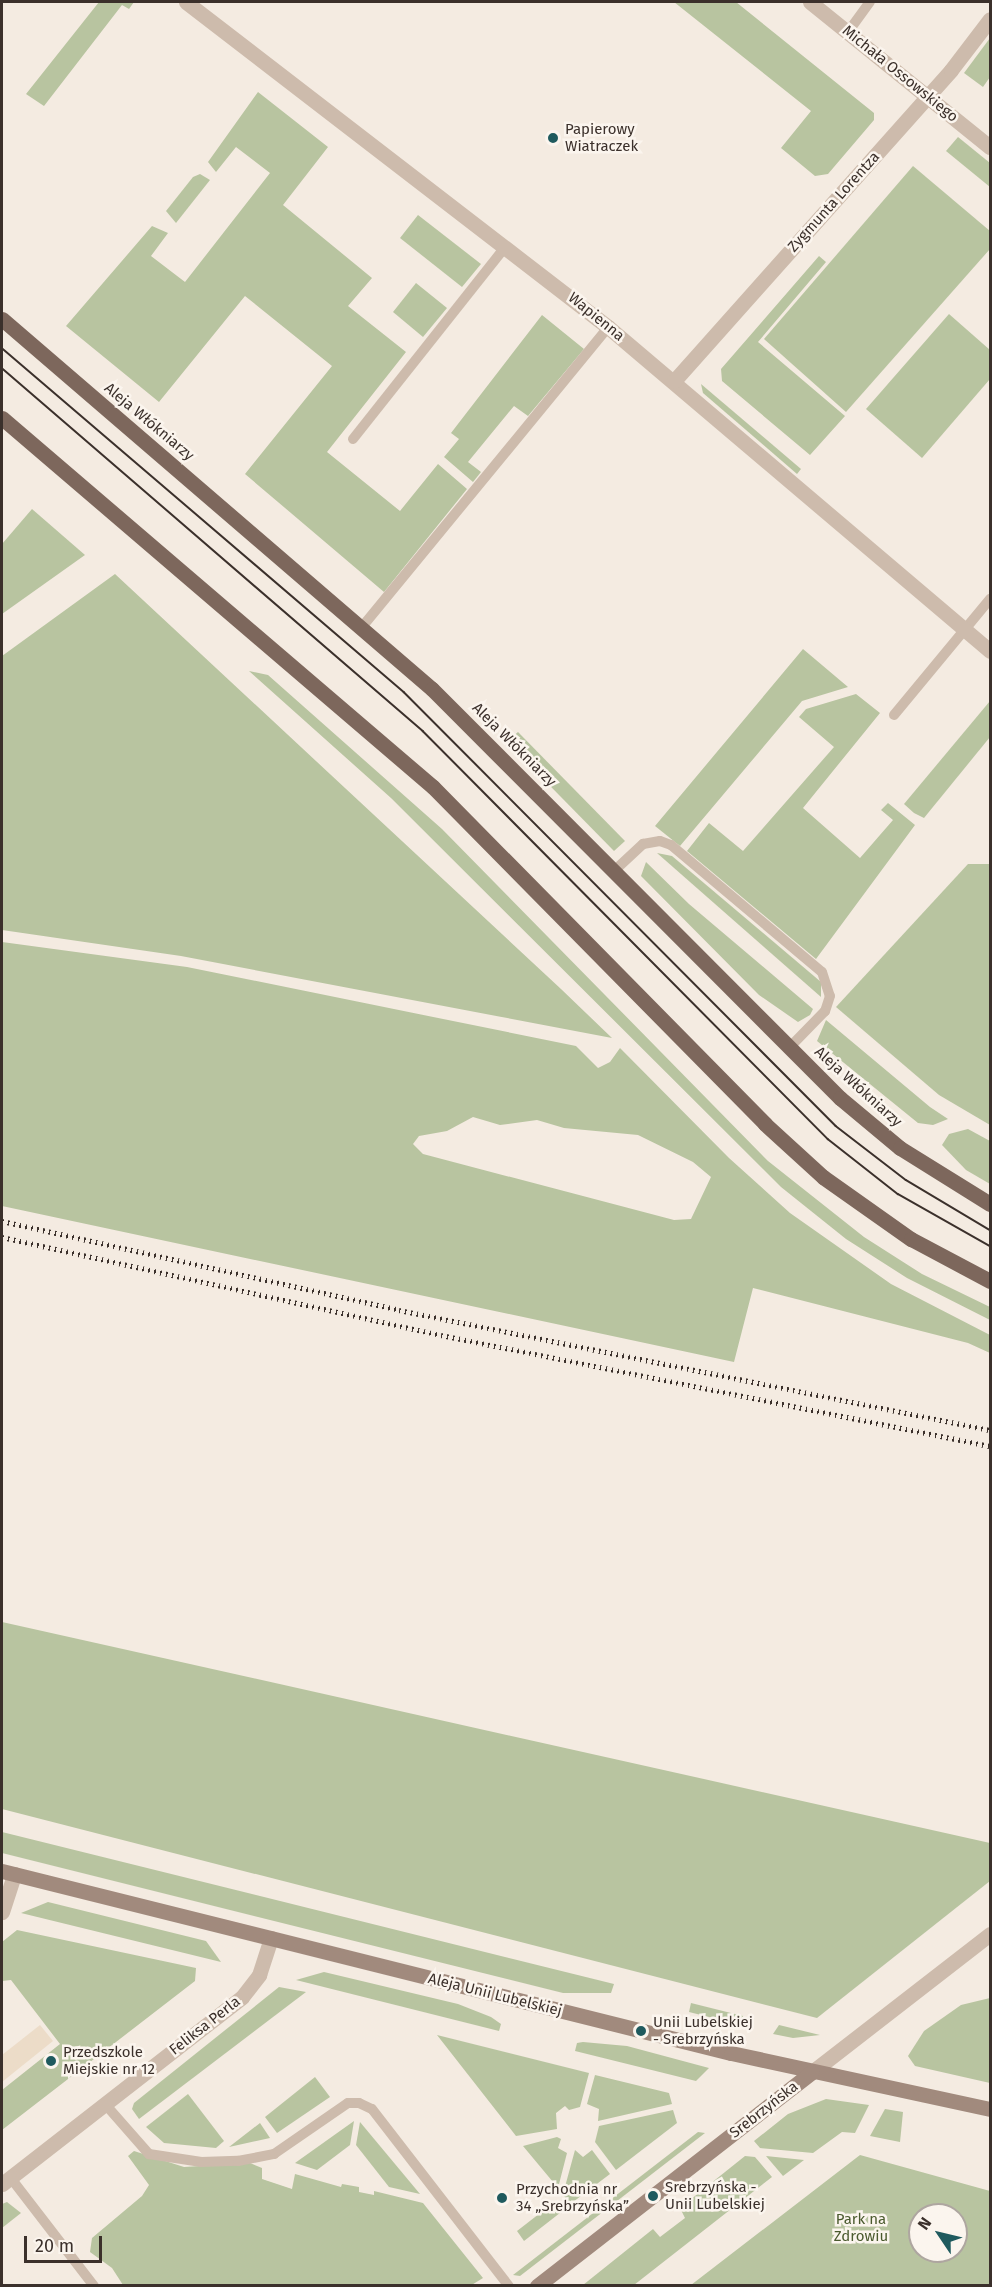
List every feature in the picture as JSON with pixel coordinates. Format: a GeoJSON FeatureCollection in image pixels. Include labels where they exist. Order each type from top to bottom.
{"type":"FeatureCollection","features":[{"type":"Feature","properties":{"kind":"main road","name":"Aleja Włókniarzy"},"geometry":{"type":"LineString","coordinates":[[2,319],[362,627],[460,715],[789,1048],[900,1148],[990,1204]]}},
{"type":"Feature","properties":{"kind":"main road"},"geometry":{"type":"LineString","coordinates":[[2,418],[433,787],[765,1124],[823,1177],[911,1239],[990,1281]]}},
{"type":"Feature","properties":{"kind":"street","name":"Wapienna"},"geometry":{"type":"LineString","coordinates":[[186,2],[506,246],[608,327],[990,651]]}},
{"type":"Feature","properties":{"kind":"street","name":"Michała Ossowskiego"},"geometry":{"type":"LineString","coordinates":[[810,2],[990,147]]}},
{"type":"Feature","properties":{"kind":"street","name":"Zygmunta Lorentza"},"geometry":{"type":"LineString","coordinates":[[674,381],[927,97],[990,19]]}},
{"type":"Feature","properties":{"kind":"street"},"geometry":{"type":"LineString","coordinates":[[2,1912],[8,1873]]}},
{"type":"Feature","properties":{"kind":"street","name":"Aleja Unii Lubelskiej"},"geometry":{"type":"LineString","coordinates":[[8,1873],[812,2072],[990,2109]]}},
{"type":"Feature","properties":{"kind":"street","name":"Srebrzyńska"},"geometry":{"type":"LineString","coordinates":[[537,2286],[990,1934]]}},
{"type":"Feature","properties":{"kind":"street","name":"Feliksa Perla"},"geometry":{"type":"LineString","coordinates":[[6,2181],[242,1997],[259,1976],[271,1938]]}},
{"type":"Feature","properties":{"kind":"lane"},"geometry":{"type":"LineString","coordinates":[[848,32],[870,2]]}},
{"type":"Feature","properties":{"kind":"lane"},"geometry":{"type":"LineString","coordinates":[[354,439],[506,246]]}},
{"type":"Feature","properties":{"kind":"lane"},"geometry":{"type":"LineString","coordinates":[[362,627],[608,327]]}},
{"type":"Feature","properties":{"kind":"lane"},"geometry":{"type":"LineString","coordinates":[[894,715],[990,599]]}},
{"type":"Feature","properties":{"kind":"lane"},"geometry":{"type":"LineString","coordinates":[[614,871],[643,844],[660,841],[671,845],[822,972],[830,996],[825,1011],[789,1048]]}},
{"type":"Feature","properties":{"kind":"lane"},"geometry":{"type":"LineString","coordinates":[[105,2104],[149,2154],[201,2162],[238,2161],[274,2154],[348,2103],[359,2103],[372,2109],[509,2286]]}},
{"type":"Feature","properties":{"kind":"lane"},"geometry":{"type":"LineString","coordinates":[[6,2181],[94,2286]]}},
{"type":"Feature","properties":{"kind":"green space"},"geometry":{"type":"Polygon","coordinates":[[[99,2],[134,2],[129,9],[122,5],[44,106],[26,94],[99,2]]]}},
{"type":"Feature","properties":{"kind":"green space"},"geometry":{"type":"Polygon","coordinates":[[[674,2],[736,2],[874,113],[874,120],[828,174],[815,176],[781,148],[811,111],[674,2]]]}},
{"type":"Feature","properties":{"kind":"green space"},"geometry":{"type":"Polygon","coordinates":[[[990,38],[990,77],[983,87],[964,73],[990,38]]]}},
{"type":"Feature","properties":{"kind":"green space"},"geometry":{"type":"Polygon","coordinates":[[[258,92],[328,147],[283,205],[372,278],[348,306],[406,352],[327,452],[400,511],[438,464],[467,489],[384,592],[245,474],[332,366],[245,296],[159,402],[66,326],[152,226],[168,233],[151,256],[185,282],[270,173],[236,147],[216,172],[208,162],[258,92]]]}},
{"type":"Feature","properties":{"kind":"green space"},"geometry":{"type":"Polygon","coordinates":[[[958,137],[990,163],[990,187],[946,151],[958,137]]]}},
{"type":"Feature","properties":{"kind":"green space"},"geometry":{"type":"Polygon","coordinates":[[[913,166],[990,231],[990,249],[846,412],[764,339],[913,166]]]}},
{"type":"Feature","properties":{"kind":"green space"},"geometry":{"type":"Polygon","coordinates":[[[200,174],[210,180],[176,223],[166,211],[193,177],[200,174]]]}},
{"type":"Feature","properties":{"kind":"green space"},"geometry":{"type":"Polygon","coordinates":[[[418,215],[481,264],[462,287],[400,238],[418,215]]]}},
{"type":"Feature","properties":{"kind":"green space"},"geometry":{"type":"Polygon","coordinates":[[[819,256],[826,262],[758,342],[845,416],[810,455],[722,381],[721,369],[819,256]]]}},
{"type":"Feature","properties":{"kind":"green space"},"geometry":{"type":"Polygon","coordinates":[[[416,283],[447,308],[423,337],[393,312],[416,283]]]}},
{"type":"Feature","properties":{"kind":"green space"},"geometry":{"type":"Polygon","coordinates":[[[949,314],[990,350],[990,379],[922,458],[866,409],[949,314]]]}},
{"type":"Feature","properties":{"kind":"green space"},"geometry":{"type":"Polygon","coordinates":[[[542,315],[584,349],[528,416],[514,406],[468,462],[481,472],[473,482],[444,457],[459,439],[451,433],[542,315]]]}},
{"type":"Feature","properties":{"kind":"green space"},"geometry":{"type":"Polygon","coordinates":[[[701,384],[801,469],[797,474],[703,393],[701,384]]]}},
{"type":"Feature","properties":{"kind":"green space"},"geometry":{"type":"Polygon","coordinates":[[[32,509],[85,555],[2,614],[2,544],[32,509]]]}},
{"type":"Feature","properties":{"kind":"green space"},"geometry":{"type":"Polygon","coordinates":[[[115,574],[612,1038],[181,956],[2,930],[2,656],[115,574]]]}},
{"type":"Feature","properties":{"kind":"green space"},"geometry":{"type":"Polygon","coordinates":[[[803,649],[848,687],[802,701],[680,846],[655,826],[803,649]]]}},
{"type":"Feature","properties":{"kind":"green space"},"geometry":{"type":"Polygon","coordinates":[[[249,671],[268,675],[442,829],[768,1161],[864,1237],[922,1274],[990,1307],[990,1320],[907,1278],[846,1239],[781,1187],[391,798],[249,671]]]}},
{"type":"Feature","properties":{"kind":"green space"},"geometry":{"type":"Polygon","coordinates":[[[856,694],[880,713],[803,808],[860,858],[893,820],[881,810],[888,803],[915,825],[816,959],[687,851],[709,823],[743,851],[834,747],[799,717],[806,709],[856,694]]]}},
{"type":"Feature","properties":{"kind":"green space"},"geometry":{"type":"Polygon","coordinates":[[[990,701],[990,737],[924,818],[914,813],[904,804],[990,701]]]}},
{"type":"Feature","properties":{"kind":"green space"},"geometry":{"type":"Polygon","coordinates":[[[518,732],[625,841],[614,851],[507,742],[518,732]]]}},
{"type":"Feature","properties":{"kind":"green space"},"geometry":{"type":"Polygon","coordinates":[[[657,853],[672,856],[821,982],[821,997],[657,853]]]}},
{"type":"Feature","properties":{"kind":"green space"},"geometry":{"type":"Polygon","coordinates":[[[646,862],[689,904],[813,1009],[810,1015],[798,1022],[759,995],[641,876],[646,862]]]}},
{"type":"Feature","properties":{"kind":"green space"},"geometry":{"type":"Polygon","coordinates":[[[968,864],[990,864],[990,1125],[939,1095],[836,1007],[968,864]]]}},
{"type":"Feature","properties":{"kind":"green space"},"geometry":{"type":"Polygon","coordinates":[[[2,942],[187,967],[576,1046],[598,1068],[610,1062],[620,1048],[729,1158],[790,1213],[891,1284],[990,1335],[990,1353],[968,1343],[753,1288],[734,1362],[2,1206],[2,942]],[[473,1117],[447,1131],[419,1136],[413,1144],[423,1154],[674,1220],[691,1219],[711,1177],[693,1162],[638,1135],[564,1128],[537,1120],[500,1125],[473,1117]]]}},
{"type":"Feature","properties":{"kind":"green space"},"geometry":{"type":"Polygon","coordinates":[[[826,1020],[930,1107],[948,1119],[933,1125],[918,1123],[817,1041],[826,1020]]]}},
{"type":"Feature","properties":{"kind":"green space"},"geometry":{"type":"Polygon","coordinates":[[[968,1129],[990,1141],[990,1184],[966,1170],[942,1145],[949,1134],[968,1129]]]}},
{"type":"Feature","properties":{"kind":"green space"},"geometry":{"type":"Polygon","coordinates":[[[2,1622],[990,1843],[990,1881],[817,2018],[2,1809],[2,1622]]]}},
{"type":"Feature","properties":{"kind":"green space"},"geometry":{"type":"Polygon","coordinates":[[[2,1832],[614,1984],[611,1993],[563,1993],[2,1853],[2,1832]]]}},
{"type":"Feature","properties":{"kind":"green space"},"geometry":{"type":"Polygon","coordinates":[[[48,1902],[206,1941],[221,1962],[21,1913],[48,1902]]]}},
{"type":"Feature","properties":{"kind":"green space","name":"Przedszkole Miejskie nr 12"},"geometry":{"type":"Polygon","coordinates":[[[17,1930],[196,1968],[195,1981],[2,2130],[2,2090],[60,2044],[11,1980],[2,1981],[2,1942],[17,1930]]]}},
{"type":"Feature","properties":{"kind":"green space"},"geometry":{"type":"Polygon","coordinates":[[[324,1972],[458,2004],[491,2017],[501,2024],[499,2031],[296,1980],[324,1972]]]}},
{"type":"Feature","properties":{"kind":"green space"},"geometry":{"type":"Polygon","coordinates":[[[279,1987],[306,1992],[139,2119],[132,2109],[134,2103],[279,1987]]]}},
{"type":"Feature","properties":{"kind":"green space"},"geometry":{"type":"Polygon","coordinates":[[[990,1998],[990,2083],[915,2066],[908,2056],[924,2031],[961,2005],[990,1998]]]}},
{"type":"Feature","properties":{"kind":"green space"},"geometry":{"type":"Polygon","coordinates":[[[691,2003],[743,2016],[741,2025],[689,2012],[691,2003]]]}},
{"type":"Feature","properties":{"kind":"green space"},"geometry":{"type":"Polygon","coordinates":[[[779,2025],[820,2035],[793,2038],[773,2034],[779,2025]]]}},
{"type":"Feature","properties":{"kind":"green space"},"geometry":{"type":"Polygon","coordinates":[[[437,2035],[589,2073],[580,2107],[569,2110],[565,2106],[556,2113],[557,2129],[516,2136],[437,2035]]]}},
{"type":"Feature","properties":{"kind":"green space"},"geometry":{"type":"Polygon","coordinates":[[[577,2043],[627,2046],[709,2068],[696,2081],[575,2051],[577,2043]]]}},
{"type":"Feature","properties":{"kind":"green space"},"geometry":{"type":"Polygon","coordinates":[[[595,2075],[669,2093],[672,2104],[598,2121],[599,2109],[587,2104],[595,2075]]]}},
{"type":"Feature","properties":{"kind":"green space"},"geometry":{"type":"Polygon","coordinates":[[[315,2077],[330,2097],[277,2133],[265,2117],[315,2077]]]}},
{"type":"Feature","properties":{"kind":"green space"},"geometry":{"type":"Polygon","coordinates":[[[188,2094],[224,2141],[216,2148],[164,2143],[146,2127],[188,2094]]]}},
{"type":"Feature","properties":{"kind":"green space"},"geometry":{"type":"Polygon","coordinates":[[[826,2099],[869,2105],[855,2133],[842,2132],[813,2153],[760,2148],[754,2141],[788,2114],[826,2099]]]}},
{"type":"Feature","properties":{"kind":"green space"},"geometry":{"type":"Polygon","coordinates":[[[885,2109],[903,2112],[900,2142],[870,2136],[885,2109]]]}},
{"type":"Feature","properties":{"kind":"green space"},"geometry":{"type":"Polygon","coordinates":[[[673,2110],[677,2123],[616,2170],[595,2142],[599,2126],[673,2110]]]}},
{"type":"Feature","properties":{"kind":"green space"},"geometry":{"type":"Polygon","coordinates":[[[354,2121],[350,2145],[317,2170],[295,2163],[354,2121]]]}},
{"type":"Feature","properties":{"kind":"green space"},"geometry":{"type":"Polygon","coordinates":[[[360,2122],[420,2194],[389,2187],[356,2145],[360,2122]]]}},
{"type":"Feature","properties":{"kind":"green space"},"geometry":{"type":"Polygon","coordinates":[[[260,2123],[270,2138],[229,2147],[260,2123]]]}},
{"type":"Feature","properties":{"kind":"green space"},"geometry":{"type":"Polygon","coordinates":[[[698,2132],[705,2133],[520,2276],[513,2275],[698,2132]]]}},
{"type":"Feature","properties":{"kind":"green space"},"geometry":{"type":"Polygon","coordinates":[[[557,2137],[561,2139],[558,2148],[567,2153],[558,2188],[523,2146],[557,2137]]]}},
{"type":"Feature","properties":{"kind":"green space"},"geometry":{"type":"Polygon","coordinates":[[[575,2150],[583,2157],[592,2150],[610,2174],[569,2205],[563,2194],[575,2150]]]}},
{"type":"Feature","properties":{"kind":"green space"},"geometry":{"type":"Polygon","coordinates":[[[134,2151],[184,2167],[250,2163],[262,2168],[262,2179],[292,2189],[295,2174],[341,2187],[342,2184],[359,2187],[359,2192],[374,2195],[374,2191],[423,2203],[483,2278],[470,2286],[123,2285],[112,2268],[90,2252],[92,2238],[142,2196],[149,2185],[128,2156],[134,2151]]]}},
{"type":"Feature","properties":{"kind":"green space","name":"Park na Zdrowiu"},"geometry":{"type":"Polygon","coordinates":[[[860,2155],[990,2191],[990,2285],[691,2285],[860,2155]]]}},
{"type":"Feature","properties":{"kind":"green space"},"geometry":{"type":"Polygon","coordinates":[[[745,2156],[755,2157],[772,2177],[634,2285],[583,2285],[653,2229],[660,2237],[685,2218],[680,2208],[745,2156]]]}},
{"type":"Feature","properties":{"kind":"green space"},"geometry":{"type":"Polygon","coordinates":[[[766,2156],[804,2160],[783,2176],[766,2156]]]}},
{"type":"Feature","properties":{"kind":"green space"},"geometry":{"type":"Polygon","coordinates":[[[557,2200],[565,2209],[524,2241],[517,2231],[557,2200]]]}},
{"type":"Feature","properties":{"kind":"green space"},"geometry":{"type":"Polygon","coordinates":[[[7,2202],[21,2213],[2,2228],[2,2204],[7,2202]]]}},
{"type":"Feature","properties":{"kind":"shaded area"},"geometry":{"type":"Polygon","coordinates":[[[40,2025],[53,2041],[2,2082],[2,2055],[40,2025]]]}},
{"type":"Feature","properties":{"kind":"tram line"},"geometry":{"type":"LineString","coordinates":[[2,348],[404,692],[836,1126],[906,1180],[990,1230]]}},
{"type":"Feature","properties":{"kind":"tram line"},"geometry":{"type":"LineString","coordinates":[[2,368],[423,731],[828,1139],[898,1194],[990,1246]]}},
{"type":"Feature","properties":{"kind":"railway"},"geometry":{"type":"LineString","coordinates":[[2,1221],[399,1310],[990,1430]]}},
{"type":"Feature","properties":{"kind":"railway"},"geometry":{"type":"LineString","coordinates":[[2,1237],[441,1335],[990,1446]]}},
{"type":"Feature","properties":{"kind":"place","name":"Papierowy Wiatraczek"},"geometry":{"type":"Point","coordinates":[553,138]}},
{"type":"Feature","properties":{"kind":"place","name":"Unii Lubelskiej - Srebrzyńska"},"geometry":{"type":"Point","coordinates":[641,2031]}},
{"type":"Feature","properties":{"kind":"place","name":"Przedszkole Miejskie nr 12"},"geometry":{"type":"Point","coordinates":[51,2061]}},
{"type":"Feature","properties":{"kind":"place","name":"Srebrzyńska - Unii Lubelskiej"},"geometry":{"type":"Point","coordinates":[653,2196]}},
{"type":"Feature","properties":{"kind":"place","name":"Przychodnia nr 34 „Srebrzyńska”"},"geometry":{"type":"Point","coordinates":[502,2198]}}]}
